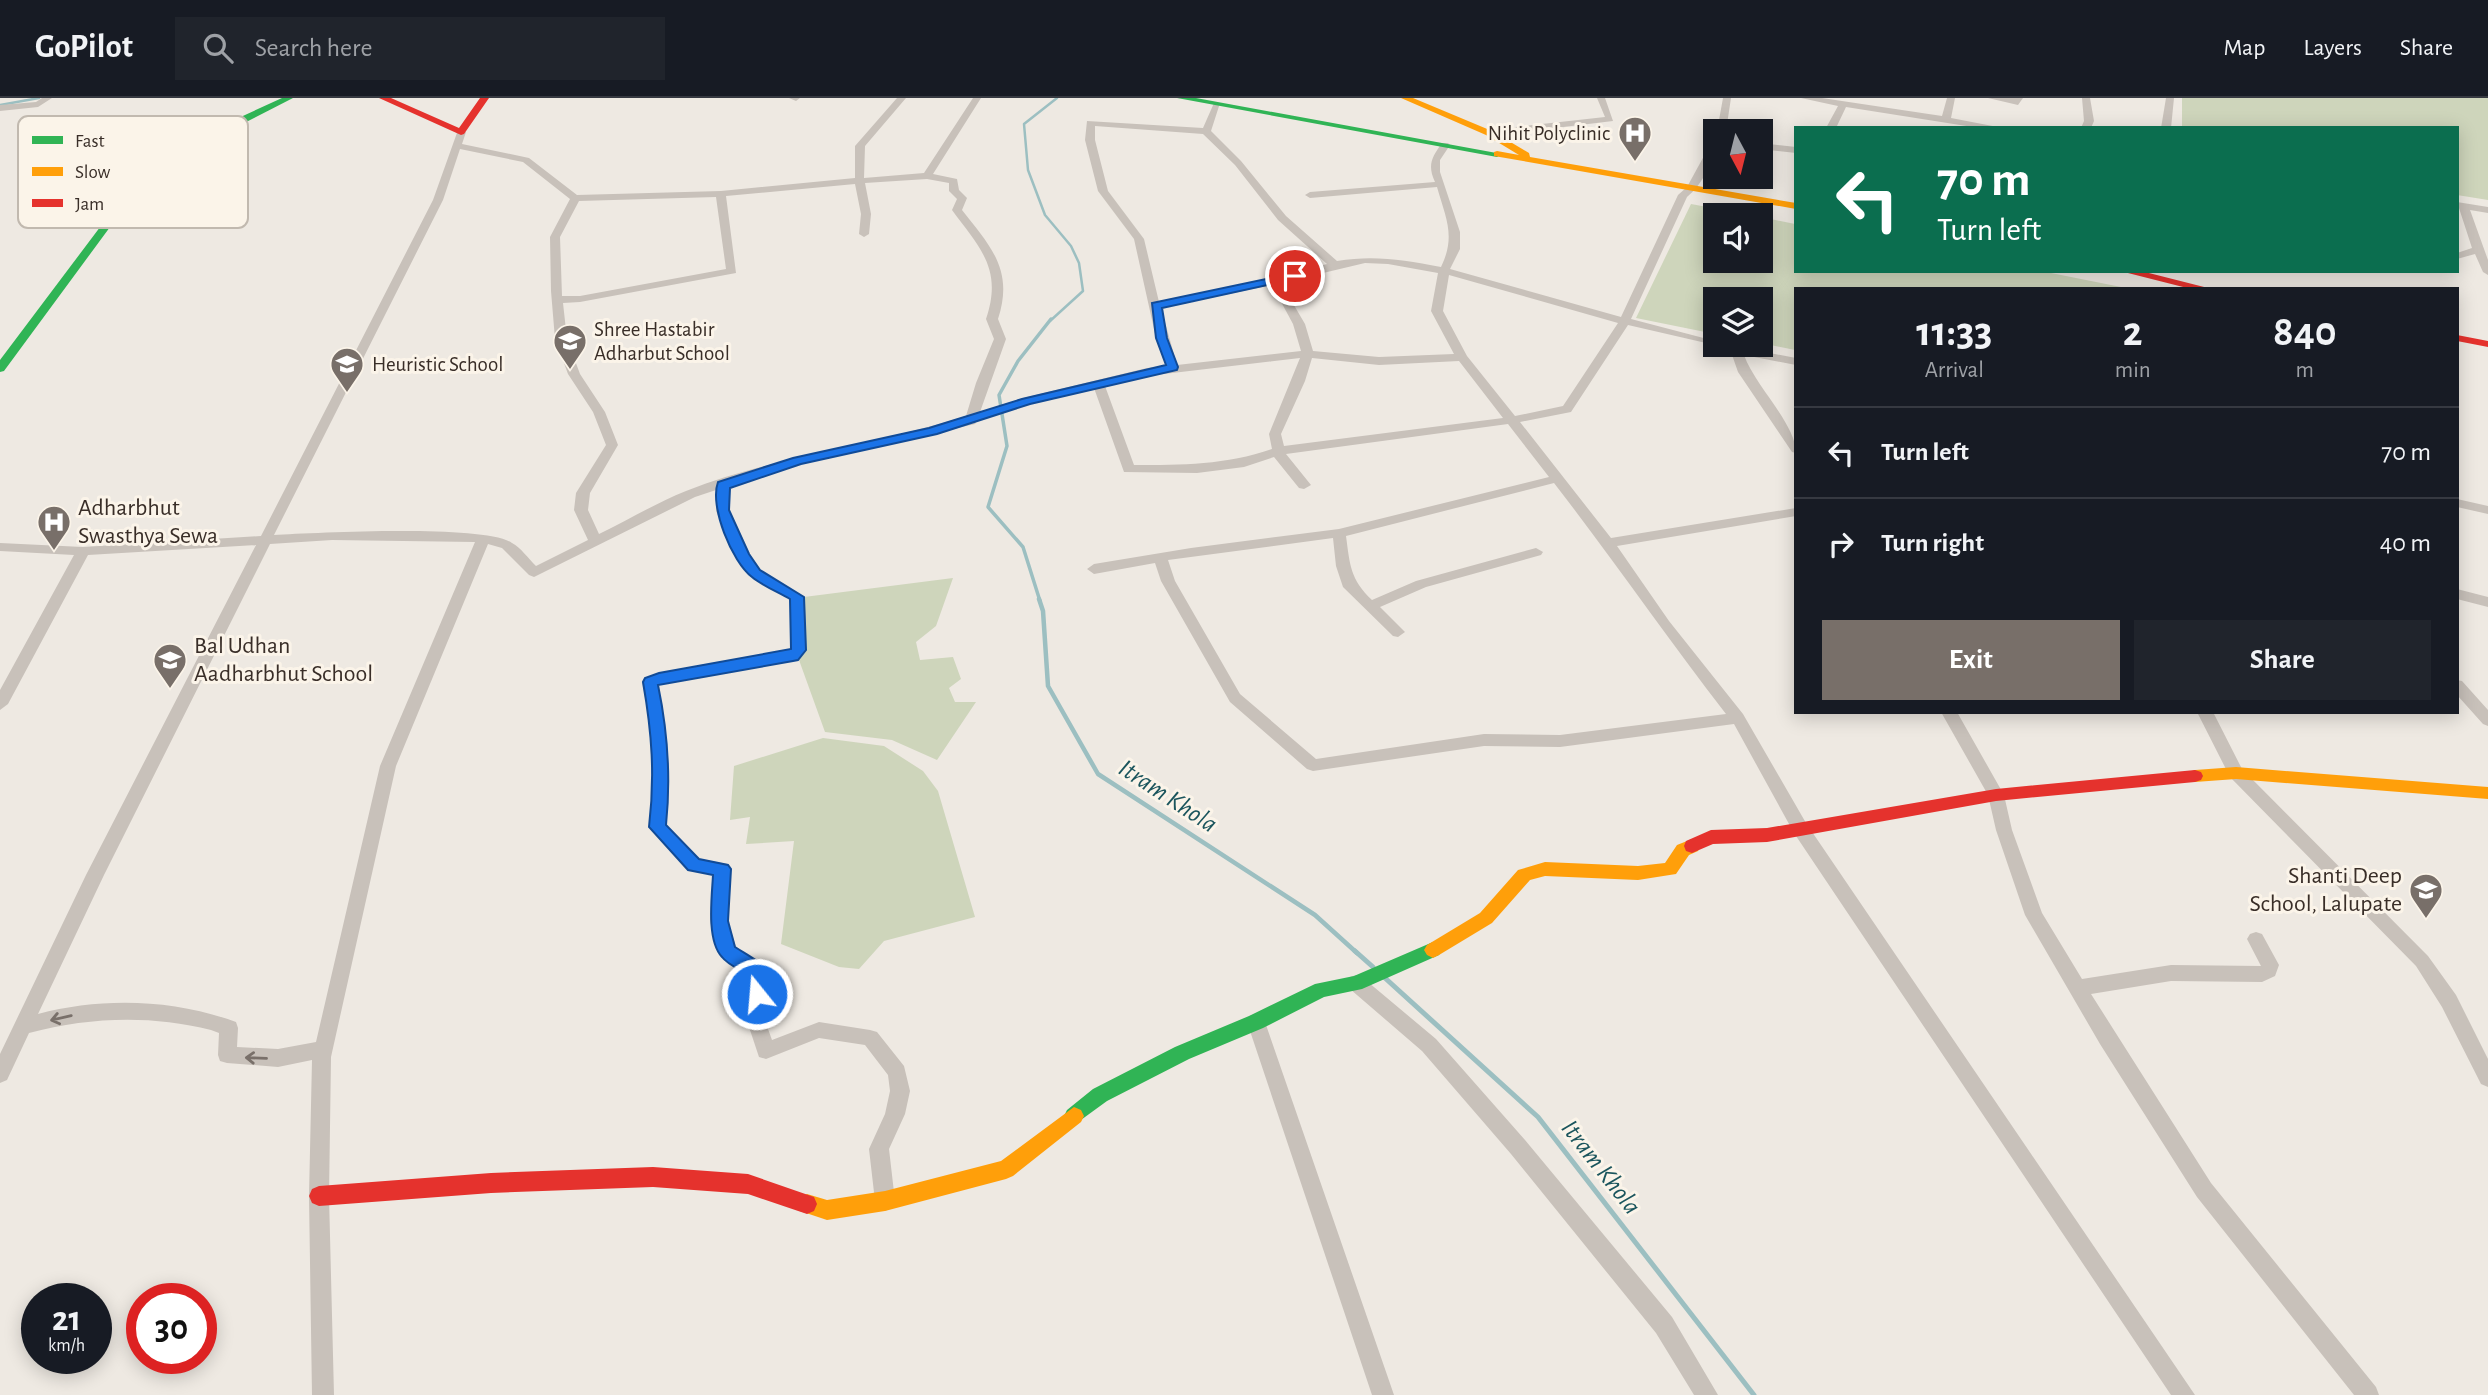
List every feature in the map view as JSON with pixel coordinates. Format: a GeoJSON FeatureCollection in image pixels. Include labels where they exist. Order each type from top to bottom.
{"type":"FeatureCollection","features":[{"type":"Feature","properties":{"kind":"street"},"geometry":{"type":"LineString","coordinates":[[0,108],[38,104],[48,98]]}},
{"type":"Feature","properties":{"kind":"street"},"geometry":{"type":"LineString","coordinates":[[248,117],[289,98]]}},
{"type":"Feature","properties":{"kind":"street"},"geometry":{"type":"LineString","coordinates":[[383,98],[459,139],[526,160],[575,198],[721,194],[927,176],[954,180],[954,191],[962,198],[957,210],[991,253],[999,275],[999,304],[992,320],[1000,339],[982,383],[971,421]]}},
{"type":"Feature","properties":{"kind":"street"},"geometry":{"type":"LineString","coordinates":[[0,1074],[95,875],[438,200],[459,139],[485,98]]}},
{"type":"Feature","properties":{"kind":"street"},"geometry":{"type":"LineString","coordinates":[[864,234],[869,215],[859,182],[863,160],[860,146],[902,98]]}},
{"type":"Feature","properties":{"kind":"street"},"geometry":{"type":"LineString","coordinates":[[927,176],[976,98]]}},
{"type":"Feature","properties":{"kind":"street"},"geometry":{"type":"LineString","coordinates":[[1181,98],[1794,206]]}},
{"type":"Feature","properties":{"kind":"street"},"geometry":{"type":"LineString","coordinates":[[1405,98],[1489,133],[1536,162]]}},
{"type":"Feature","properties":{"kind":"street"},"geometry":{"type":"LineString","coordinates":[[1489,133],[1610,120],[1601,98]]}},
{"type":"Feature","properties":{"kind":"street"},"geometry":{"type":"LineString","coordinates":[[1723,119],[1727,98]]}},
{"type":"Feature","properties":{"kind":"street"},"geometry":{"type":"LineString","coordinates":[[1805,98],[1987,126]]}},
{"type":"Feature","properties":{"kind":"street"},"geometry":{"type":"LineString","coordinates":[[1946,119],[1951,98]]}},
{"type":"Feature","properties":{"kind":"street"},"geometry":{"type":"LineString","coordinates":[[1992,98],[2018,102],[2018,98]]}},
{"type":"Feature","properties":{"kind":"street"},"geometry":{"type":"LineString","coordinates":[[2086,98],[2089,121],[2087,126]]}},
{"type":"Feature","properties":{"kind":"street"},"geometry":{"type":"LineString","coordinates":[[2166,126],[2170,98]]}},
{"type":"Feature","properties":{"kind":"street"},"geometry":{"type":"LineString","coordinates":[[1832,126],[1843,104]]}},
{"type":"Feature","properties":{"kind":"street"},"geometry":{"type":"LineString","coordinates":[[1206,131],[1217,105]]}},
{"type":"Feature","properties":{"kind":"street"},"geometry":{"type":"LineString","coordinates":[[1172,367],[1162,338],[1139,239],[1103,191],[1090,140],[1090,123],[1206,131],[1238,163],[1282,218],[1335,265]]}},
{"type":"Feature","properties":{"kind":"street"},"geometry":{"type":"LineString","coordinates":[[1445,145],[1435,160],[1435,172],[1455,232],[1455,249],[1444,271],[1437,312],[1462,357],[1514,421],[1555,479],[1608,543],[1664,624],[1738,719],[1800,828],[2184,1395]]}},
{"type":"Feature","properties":{"kind":"street"},"geometry":{"type":"LineString","coordinates":[[1773,147],[1794,150]]}},
{"type":"Feature","properties":{"kind":"street"},"geometry":{"type":"LineString","coordinates":[[1098,384],[1110,410],[1116,438],[1129,469],[1197,469],[1244,463],[1279,451],[1514,421],[1567,410],[1625,321],[1682,195],[1691,189],[1703,167]]}},
{"type":"Feature","properties":{"kind":"street"},"geometry":{"type":"LineString","coordinates":[[1310,195],[1441,184]]}},
{"type":"Feature","properties":{"kind":"street"},"geometry":{"type":"LineString","coordinates":[[558,300],[580,299],[732,271],[721,194]]}},
{"type":"Feature","properties":{"kind":"street"},"geometry":{"type":"LineString","coordinates":[[575,198],[555,237],[558,300],[561,338],[574,374],[599,412],[612,445],[583,494],[581,510],[596,540]]}},
{"type":"Feature","properties":{"kind":"street"},"geometry":{"type":"LineString","coordinates":[[2488,210],[2461,206],[2488,272]]}},
{"type":"Feature","properties":{"kind":"street"},"geometry":{"type":"LineString","coordinates":[[0,368],[104,228]]}},
{"type":"Feature","properties":{"kind":"street"},"geometry":{"type":"LineString","coordinates":[[2459,255],[2478,250]]}},
{"type":"Feature","properties":{"kind":"street"},"geometry":{"type":"LineString","coordinates":[[1156,306],[1365,260],[1444,271],[1703,340]]}},
{"type":"Feature","properties":{"kind":"street"},"geometry":{"type":"LineString","coordinates":[[2132,273],[2176,286]]}},
{"type":"Feature","properties":{"kind":"street"},"geometry":{"type":"LineString","coordinates":[[1275,281],[1294,312],[1307,354],[1291,407],[1275,434],[1282,458],[1304,485]]}},
{"type":"Feature","properties":{"kind":"street"},"geometry":{"type":"LineString","coordinates":[[2459,338],[2488,344]]}},
{"type":"Feature","properties":{"kind":"street"},"geometry":{"type":"LineString","coordinates":[[0,547],[83,551],[332,536],[484,538],[507,545],[534,572],[690,494],[798,461],[865,448],[971,421],[1027,401],[1098,384],[1172,367],[1307,354],[1379,361],[1462,357]]}},
{"type":"Feature","properties":{"kind":"street"},"geometry":{"type":"LineString","coordinates":[[1739,357],[1744,372],[1794,446]]}},
{"type":"Feature","properties":{"kind":"street"},"geometry":{"type":"LineString","coordinates":[[1773,357],[1794,362]]}},
{"type":"Feature","properties":{"kind":"street"},"geometry":{"type":"LineString","coordinates":[[1094,569],[1160,557],[1339,533],[1555,479]]}},
{"type":"Feature","properties":{"kind":"street"},"geometry":{"type":"LineString","coordinates":[[723,485],[723,510],[743,555],[755,573],[797,597],[798,650],[793,656],[659,678],[650,682],[660,732],[662,789],[657,827],[694,865],[722,869],[719,921],[728,952],[759,972],[754,1015],[766,1051],[819,1030],[870,1038],[897,1072],[900,1091],[895,1114],[880,1149],[885,1201]]}},
{"type":"Feature","properties":{"kind":"street"},"geometry":{"type":"LineString","coordinates":[[2459,503],[2488,510]]}},
{"type":"Feature","properties":{"kind":"street"},"geometry":{"type":"LineString","coordinates":[[1608,543],[1794,512]]}},
{"type":"Feature","properties":{"kind":"street"},"geometry":{"type":"LineString","coordinates":[[1339,533],[1343,566],[1350,587],[1398,632]]}},
{"type":"Feature","properties":{"kind":"street"},"geometry":{"type":"LineString","coordinates":[[323,1395],[319,1196],[323,1049],[388,766],[484,538]]}},
{"type":"Feature","properties":{"kind":"street"},"geometry":{"type":"LineString","coordinates":[[0,704],[83,551]]}},
{"type":"Feature","properties":{"kind":"street"},"geometry":{"type":"LineString","coordinates":[[1370,606],[1421,584],[1536,552]]}},
{"type":"Feature","properties":{"kind":"street"},"geometry":{"type":"LineString","coordinates":[[1160,557],[1168,581],[1235,698],[1313,765],[1484,740],[1560,741],[1738,719]]}},
{"type":"Feature","properties":{"kind":"street"},"geometry":{"type":"LineString","coordinates":[[2459,595],[2488,602]]}},
{"type":"Feature","properties":{"kind":"street"},"geometry":{"type":"LineString","coordinates":[[2459,687],[2488,720]]}},
{"type":"Feature","properties":{"kind":"street"},"geometry":{"type":"LineString","coordinates":[[1950,714],[1996,795],[2004,830],[2034,915],[2078,988],[2204,1190],[2368,1395]]}},
{"type":"Feature","properties":{"kind":"street"},"geometry":{"type":"LineString","coordinates":[[2206,714],[2236,773],[2422,961],[2449,1002],[2487,1074]]}},
{"type":"Feature","properties":{"kind":"street"},"geometry":{"type":"LineString","coordinates":[[319,1196],[491,1183],[653,1177],[748,1184],[827,1210],[885,1201],[1006,1169],[1100,1095],[1182,1053],[1256,1022],[1321,990],[1356,983],[1415,959],[1486,918],[1524,875],[1545,869],[1638,873],[1670,869],[1683,849],[1711,837],[1744,837],[1996,795],[2147,779],[2236,773],[2488,793]]}},
{"type":"Feature","properties":{"kind":"street"},"geometry":{"type":"LineString","coordinates":[[2078,988],[2171,973],[2262,974],[2269,971],[2270,965],[2256,939]]}},
{"type":"Feature","properties":{"kind":"street"},"geometry":{"type":"LineString","coordinates":[[1356,983],[1429,1045],[1518,1147],[1664,1325],[1707,1395]]}},
{"type":"Feature","properties":{"kind":"street"},"geometry":{"type":"LineString","coordinates":[[23,1026],[78,1013],[152,1011],[201,1018],[229,1028],[227,1055],[278,1058],[323,1049]]}},
{"type":"Feature","properties":{"kind":"street"},"geometry":{"type":"LineString","coordinates":[[1256,1022],[1383,1395]]}},
{"type":"Feature","properties":{"kind":"green space"},"geometry":{"type":"Polygon","coordinates":[[[2182,98],[2488,98],[2488,200],[2459,195],[2459,126],[2182,126],[2182,98]]]}},
{"type":"Feature","properties":{"kind":"green space"},"geometry":{"type":"Polygon","coordinates":[[[1691,204],[1703,206],[1703,273],[1773,273],[1773,219],[1794,224],[1794,273],[2051,273],[2121,287],[1794,287],[1794,350],[1773,345],[1773,287],[1703,287],[1703,332],[1636,318],[1691,204]]]}},
{"type":"Feature","properties":{"kind":"green space"},"geometry":{"type":"Polygon","coordinates":[[[953,578],[936,626],[916,642],[920,660],[953,657],[961,679],[949,688],[955,702],[976,702],[937,760],[892,740],[825,732],[799,660],[804,650],[804,597],[953,578]]]}},
{"type":"Feature","properties":{"kind":"green space"},"geometry":{"type":"Polygon","coordinates":[[[823,738],[884,746],[923,771],[938,791],[975,917],[884,941],[859,969],[839,967],[781,944],[794,841],[746,844],[750,817],[730,820],[734,766],[823,738]]]}},
{"type":"Feature","properties":{"kind":"waterway"},"geometry":{"type":"LineString","coordinates":[[0,105],[39,98]]}},
{"type":"Feature","properties":{"kind":"waterway","name":"Itram Khola"},"geometry":{"type":"LineString","coordinates":[[1050,321],[1083,291],[1079,263],[1071,246],[1045,215],[1028,170],[1024,124],[1057,98]]}},
{"type":"Feature","properties":{"kind":"waterway","name":"Itram Khola"},"geometry":{"type":"LineString","coordinates":[[1040,601],[1023,547],[988,507],[1007,446],[999,395],[1018,361],[1051,319]]}},
{"type":"Feature","properties":{"kind":"waterway","name":"Itram Khola"},"geometry":{"type":"LineString","coordinates":[[1039,599],[1043,611],[1048,686],[1098,774],[1315,915],[1357,953]]}},
{"type":"Feature","properties":{"kind":"waterway","name":"Itram Khola"},"geometry":{"type":"LineString","coordinates":[[1355,951],[1373,967]]}},
{"type":"Feature","properties":{"kind":"waterway","name":"Itram Khola"},"geometry":{"type":"LineString","coordinates":[[1385,978],[1538,1117],[1754,1395]]}},
{"type":"Feature","properties":{"kind":"traffic: fast"},"geometry":{"type":"LineString","coordinates":[[248,117],[289,98]]}},
{"type":"Feature","properties":{"kind":"traffic: fast"},"geometry":{"type":"LineString","coordinates":[[1181,98],[1497,154]]}},
{"type":"Feature","properties":{"kind":"traffic: fast"},"geometry":{"type":"LineString","coordinates":[[0,368],[104,228]]}},
{"type":"Feature","properties":{"kind":"traffic: fast"},"geometry":{"type":"LineString","coordinates":[[1074,1116],[1100,1095],[1182,1053],[1256,1022],[1321,990],[1356,983],[1433,950]]}},
{"type":"Feature","properties":{"kind":"traffic: slow"},"geometry":{"type":"LineString","coordinates":[[1405,98],[1489,133],[1526,155]]}},
{"type":"Feature","properties":{"kind":"traffic: slow"},"geometry":{"type":"LineString","coordinates":[[1497,154],[1794,206]]}},
{"type":"Feature","properties":{"kind":"traffic: slow"},"geometry":{"type":"LineString","coordinates":[[2195,776],[2236,773],[2488,793]]}},
{"type":"Feature","properties":{"kind":"traffic: slow"},"geometry":{"type":"LineString","coordinates":[[1433,950],[1486,918],[1524,875],[1545,869],[1638,873],[1670,869],[1683,850],[1692,846]]}},
{"type":"Feature","properties":{"kind":"traffic: slow"},"geometry":{"type":"LineString","coordinates":[[807,1204],[827,1210],[885,1201],[1006,1169],[1074,1116]]}},
{"type":"Feature","properties":{"kind":"traffic: jam"},"geometry":{"type":"LineString","coordinates":[[383,98],[461,132],[485,98]]}},
{"type":"Feature","properties":{"kind":"traffic: jam"},"geometry":{"type":"LineString","coordinates":[[2134,273],[2198,287]]}},
{"type":"Feature","properties":{"kind":"traffic: jam"},"geometry":{"type":"LineString","coordinates":[[2459,338],[2488,344]]}},
{"type":"Feature","properties":{"kind":"traffic: jam"},"geometry":{"type":"LineString","coordinates":[[1692,846],[1711,837],[1767,835],[1996,795],[2195,776]]}},
{"type":"Feature","properties":{"kind":"traffic: jam"},"geometry":{"type":"LineString","coordinates":[[319,1196],[491,1183],[653,1177],[748,1184],[807,1204]]}},
{"type":"Feature","properties":{"kind":"place","name":"Nihit Polyclinic"},"geometry":{"type":"Point","coordinates":[1635,163]}},
{"type":"Feature","properties":{"kind":"place","name":"Shree Hastabir Adharbut School"},"geometry":{"type":"Point","coordinates":[570,371]}},
{"type":"Feature","properties":{"kind":"place","name":"Heuristic School"},"geometry":{"type":"Point","coordinates":[347,394]}},
{"type":"Feature","properties":{"kind":"place","name":"Adharbhut Swasthya Sewa"},"geometry":{"type":"Point","coordinates":[54,552]}},
{"type":"Feature","properties":{"kind":"place","name":"Bal Udhan Aadharbhut School"},"geometry":{"type":"Point","coordinates":[170,690]}},
{"type":"Feature","properties":{"kind":"place","name":"Shanti Deep School, Lalupate"},"geometry":{"type":"Point","coordinates":[2426,920]}},
{"type":"Feature","properties":{"kind":"route"},"geometry":{"type":"LineString","coordinates":[[757,994],[759,972],[728,952],[719,921],[722,869],[694,865],[657,827],[662,789],[660,732],[650,682],[659,678],[793,656],[798,650],[797,597],[755,573],[743,555],[723,510],[723,485],[798,461],[865,448],[971,421],[1027,401],[1172,367],[1162,338],[1156,306],[1295,276]]}}]}
